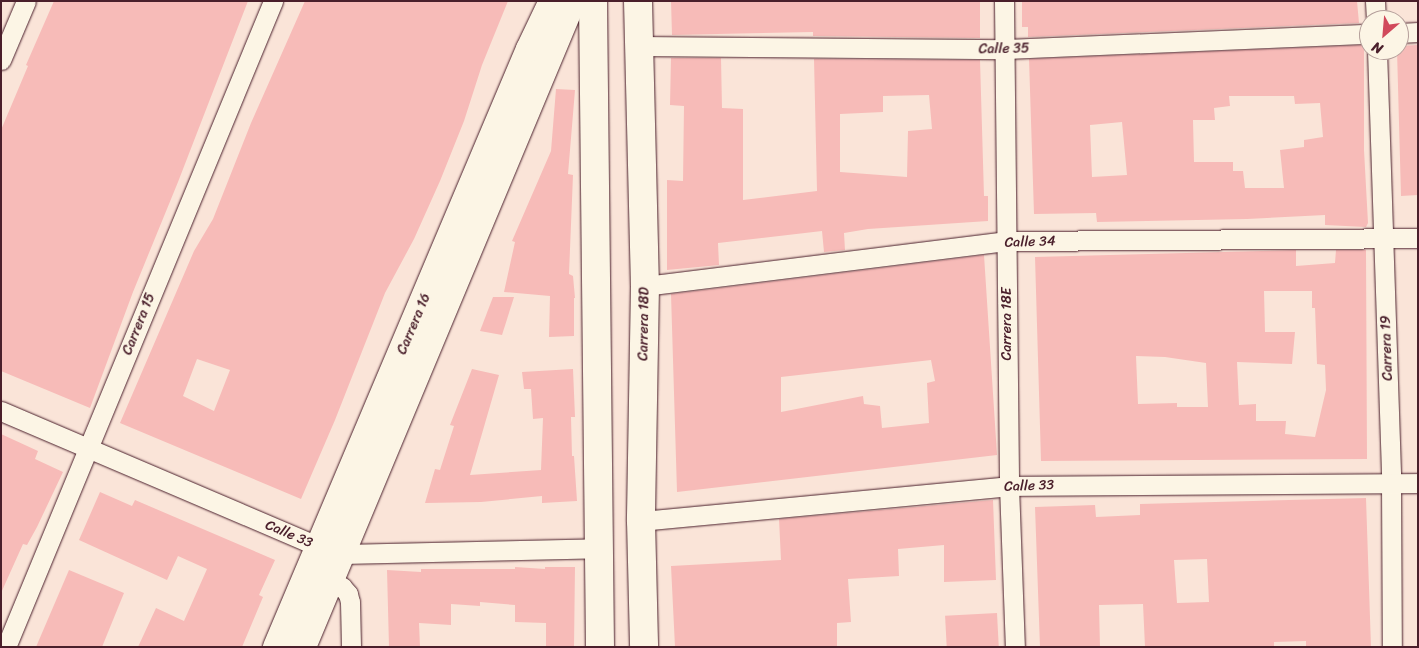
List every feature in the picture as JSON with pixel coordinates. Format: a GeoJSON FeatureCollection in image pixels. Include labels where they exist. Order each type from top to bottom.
{"type":"FeatureCollection","features":[{"type":"Feature","properties":{"kind":"main road"},"geometry":{"type":"LineString","coordinates":[[594,1],[600,647]]}},
{"type":"Feature","properties":{"kind":"main road","name":"Carrera 18D"},"geometry":{"type":"LineString","coordinates":[[638,1],[645,286],[641,521],[644,647]]}},
{"type":"Feature","properties":{"kind":"street"},"geometry":{"type":"LineString","coordinates":[[1,60],[26,1]]}},
{"type":"Feature","properties":{"kind":"street","name":"Carrera 15"},"geometry":{"type":"LineString","coordinates":[[6,647],[273,1]]}},
{"type":"Feature","properties":{"kind":"street","name":"Carrera 16"},"geometry":{"type":"LineString","coordinates":[[303,647],[320,577],[529,48],[552,1]]}},
{"type":"Feature","properties":{"kind":"street","name":"Carrera 16"},"geometry":{"type":"LineString","coordinates":[[331,550],[573,1]]}},
{"type":"Feature","properties":{"kind":"street","name":"Carrera 18E"},"geometry":{"type":"LineString","coordinates":[[1004,1],[1006,49],[1008,486],[1015,647]]}},
{"type":"Feature","properties":{"kind":"street","name":"Calle 35"},"geometry":{"type":"LineString","coordinates":[[639,46],[1006,49],[1359,34]]}},
{"type":"Feature","properties":{"kind":"street","name":"Carrera 19"},"geometry":{"type":"LineString","coordinates":[[1377,60],[1391,482],[1392,647]]}},
{"type":"Feature","properties":{"kind":"street","name":"Calle 34"},"geometry":{"type":"LineString","coordinates":[[645,286],[1006,241],[1418,238]]}},
{"type":"Feature","properties":{"kind":"street","name":"Calle 33"},"geometry":{"type":"LineString","coordinates":[[1,411],[331,550],[598,548]]}},
{"type":"Feature","properties":{"kind":"street","name":"Calle 33"},"geometry":{"type":"LineString","coordinates":[[641,521],[1008,486],[1418,483]]}},
{"type":"Feature","properties":{"kind":"street"},"geometry":{"type":"LineString","coordinates":[[320,577],[342,587],[350,602],[350,647]]}},
{"type":"Feature","properties":{"kind":"street","name":"Carrera 16"},"geometry":{"type":"LineString","coordinates":[[276,647],[320,577]]}},
{"type":"Feature","properties":{"kind":"building"},"geometry":{"type":"Polygon","coordinates":[[[54,1],[248,1],[133,292],[90,408],[1,371],[1,130],[28,66],[26,65],[54,1]]]}},
{"type":"Feature","properties":{"kind":"building"},"geometry":{"type":"Polygon","coordinates":[[[305,1],[508,1],[482,65],[464,121],[440,181],[414,239],[385,293],[335,420],[301,499],[120,423],[194,251],[213,219],[251,123],[305,1]],[[197,359],[183,396],[214,411],[230,370],[197,359]]]}},
{"type":"Feature","properties":{"kind":"building"},"geometry":{"type":"Polygon","coordinates":[[[671,1],[980,1],[980,38],[813,36],[813,32],[672,35],[671,1]]]}},
{"type":"Feature","properties":{"kind":"building"},"geometry":{"type":"Polygon","coordinates":[[[1022,1],[1357,1],[1359,23],[1028,37],[1028,27],[1022,27],[1022,1]]]}},
{"type":"Feature","properties":{"kind":"building"},"geometry":{"type":"Polygon","coordinates":[[[1359,45],[1359,60],[1364,60],[1364,150],[1368,223],[1366,227],[1325,225],[1325,215],[1247,219],[1097,222],[1096,213],[1034,214],[1029,59],[1359,45]],[[1229,96],[1230,106],[1214,108],[1215,120],[1193,120],[1194,162],[1233,162],[1233,171],[1243,171],[1245,188],[1284,188],[1280,150],[1304,147],[1304,140],[1323,137],[1320,103],[1295,104],[1294,96],[1229,96]],[[1122,122],[1090,125],[1092,177],[1127,175],[1122,122]]]}},
{"type":"Feature","properties":{"kind":"building"},"geometry":{"type":"Polygon","coordinates":[[[1409,45],[1418,45],[1418,195],[1401,196],[1397,60],[1409,60],[1409,45]]]}},
{"type":"Feature","properties":{"kind":"building"},"geometry":{"type":"Polygon","coordinates":[[[671,58],[721,58],[722,108],[743,109],[743,200],[817,191],[814,59],[980,60],[984,196],[988,196],[988,221],[868,229],[844,233],[845,250],[824,252],[822,231],[718,243],[719,265],[667,270],[667,180],[683,181],[684,106],[670,105],[671,58]],[[929,95],[883,96],[883,112],[840,114],[840,172],[907,177],[908,131],[932,129],[929,95]]]}},
{"type":"Feature","properties":{"kind":"building"},"geometry":{"type":"Polygon","coordinates":[[[556,89],[575,90],[568,174],[573,175],[569,274],[573,276],[575,298],[574,336],[549,337],[550,296],[504,292],[515,242],[512,241],[551,151],[556,89]]]}},
{"type":"Feature","properties":{"kind":"building"},"geometry":{"type":"Polygon","coordinates":[[[1296,250],[1296,266],[1335,263],[1336,250],[1366,250],[1367,459],[1041,461],[1035,257],[1296,250]],[[1264,291],[1265,332],[1295,332],[1292,364],[1237,362],[1239,405],[1256,404],[1256,421],[1286,421],[1285,434],[1315,437],[1326,390],[1325,365],[1317,364],[1315,308],[1312,308],[1312,291],[1264,291]],[[1136,356],[1138,404],[1177,403],[1177,407],[1208,407],[1206,363],[1165,357],[1136,356]]]}},
{"type":"Feature","properties":{"kind":"building"},"geometry":{"type":"Polygon","coordinates":[[[984,255],[997,455],[677,492],[671,294],[984,255]],[[931,360],[781,377],[781,412],[863,396],[864,404],[880,406],[882,428],[929,423],[927,383],[935,381],[931,360]]]}},
{"type":"Feature","properties":{"kind":"building"},"geometry":{"type":"Polygon","coordinates":[[[493,297],[514,297],[502,335],[480,331],[493,297]]]}},
{"type":"Feature","properties":{"kind":"building"},"geometry":{"type":"Polygon","coordinates":[[[472,369],[499,375],[470,475],[541,470],[543,418],[533,419],[531,389],[524,389],[522,372],[573,369],[575,417],[571,417],[572,456],[574,456],[577,501],[542,503],[542,496],[481,502],[425,503],[435,469],[440,470],[454,426],[450,425],[472,369]]]}},
{"type":"Feature","properties":{"kind":"building"},"geometry":{"type":"Polygon","coordinates":[[[1,434],[38,451],[35,459],[63,472],[27,545],[23,544],[1,593],[1,434]]]}},
{"type":"Feature","properties":{"kind":"building"},"geometry":{"type":"Polygon","coordinates":[[[100,492],[132,506],[135,500],[275,560],[259,595],[263,597],[242,647],[138,647],[156,608],[184,621],[207,569],[178,556],[167,580],[79,540],[100,492]]]}},
{"type":"Feature","properties":{"kind":"building"},"geometry":{"type":"Polygon","coordinates":[[[1366,498],[1371,647],[1306,647],[1306,641],[1274,642],[1274,647],[1145,647],[1143,604],[1099,605],[1100,647],[1040,647],[1035,507],[1095,505],[1096,517],[1140,515],[1140,504],[1366,498]],[[1207,559],[1174,560],[1177,603],[1209,602],[1207,559]]]}},
{"type":"Feature","properties":{"kind":"building"},"geometry":{"type":"Polygon","coordinates":[[[993,500],[996,580],[944,582],[944,545],[898,549],[899,576],[848,579],[851,622],[837,623],[837,647],[675,647],[671,566],[781,560],[779,519],[993,500]]]}},
{"type":"Feature","properties":{"kind":"building"},"geometry":{"type":"Polygon","coordinates":[[[515,567],[545,569],[545,567],[575,567],[574,647],[546,647],[546,623],[515,622],[515,605],[480,602],[480,606],[451,604],[451,625],[419,623],[420,647],[389,647],[387,570],[421,572],[421,569],[515,569],[515,567]]]}},
{"type":"Feature","properties":{"kind":"building"},"geometry":{"type":"Polygon","coordinates":[[[69,570],[124,593],[102,647],[36,647],[69,570]]]}},
{"type":"Feature","properties":{"kind":"building"},"geometry":{"type":"Polygon","coordinates":[[[997,613],[999,647],[947,647],[945,616],[997,613]]]}}]}
